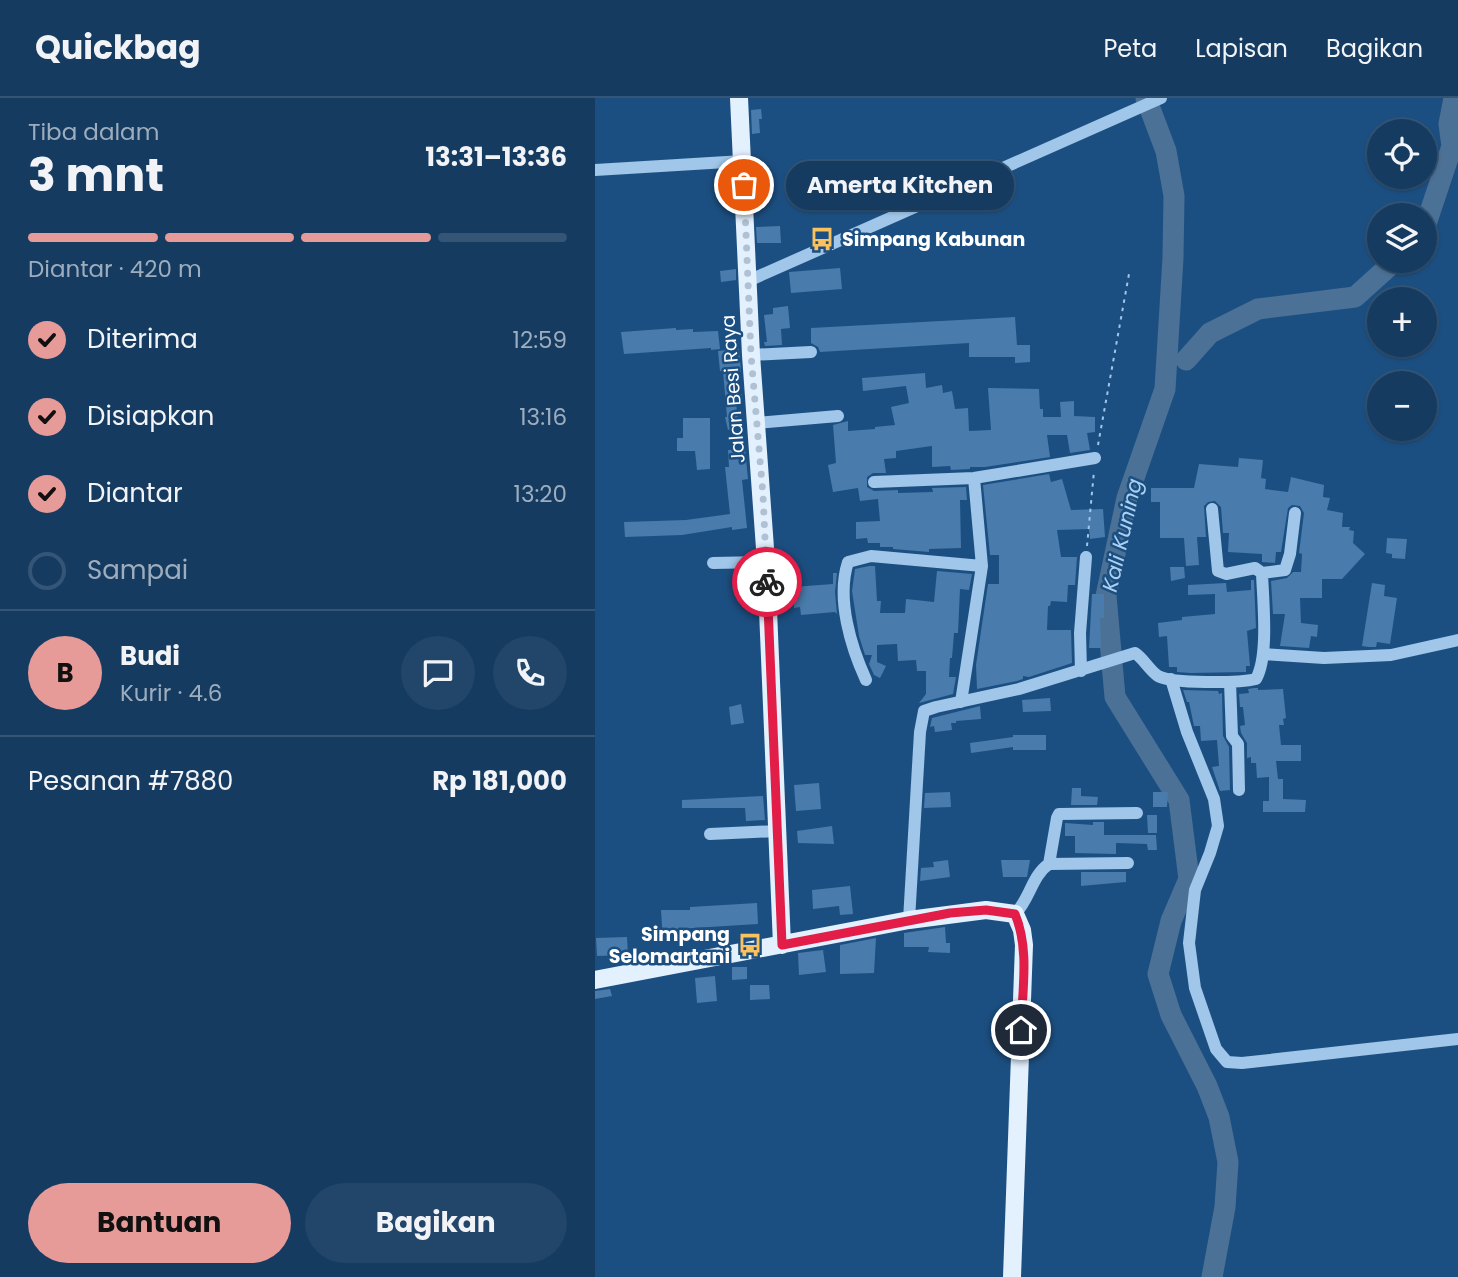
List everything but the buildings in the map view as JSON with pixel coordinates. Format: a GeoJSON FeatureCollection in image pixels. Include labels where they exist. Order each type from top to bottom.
{"type":"FeatureCollection","features":[{"type":"Feature","properties":{"kind":"main road","name":"Jalan Besi Raya"},"geometry":{"type":"LineString","coordinates":[[739,98],[751,355],[766,562],[782,945]]}},
{"type":"Feature","properties":{"kind":"main road"},"geometry":{"type":"LineString","coordinates":[[595,980],[909,920],[986,910],[1015,914],[1022,930],[1024,945],[1012,1277]]}},
{"type":"Feature","properties":{"kind":"street"},"geometry":{"type":"LineString","coordinates":[[748,281],[1161,98]]}},
{"type":"Feature","properties":{"kind":"street"},"geometry":{"type":"LineString","coordinates":[[595,170],[743,161]]}},
{"type":"Feature","properties":{"kind":"street"},"geometry":{"type":"LineString","coordinates":[[751,355],[811,352]]}},
{"type":"Feature","properties":{"kind":"street"},"geometry":{"type":"LineString","coordinates":[[756,423],[838,416]]}},
{"type":"Feature","properties":{"kind":"street"},"geometry":{"type":"LineString","coordinates":[[874,482],[974,478],[1095,458]]}},
{"type":"Feature","properties":{"kind":"street"},"geometry":{"type":"LineString","coordinates":[[961,702],[982,566],[974,478]]}},
{"type":"Feature","properties":{"kind":"street"},"geometry":{"type":"LineString","coordinates":[[1212,509],[1218,571],[1226,574],[1255,568],[1262,573],[1283,571],[1288,566],[1295,513]]}},
{"type":"Feature","properties":{"kind":"street"},"geometry":{"type":"LineString","coordinates":[[866,680],[848,632],[845,600],[848,562],[871,556],[982,566]]}},
{"type":"Feature","properties":{"kind":"street"},"geometry":{"type":"LineString","coordinates":[[1086,557],[1080,632],[1086,669]]}},
{"type":"Feature","properties":{"kind":"street"},"geometry":{"type":"LineString","coordinates":[[713,563],[766,562]]}},
{"type":"Feature","properties":{"kind":"street"},"geometry":{"type":"LineString","coordinates":[[909,920],[922,715],[927,709],[1086,669],[1135,653],[1156,674],[1171,680],[1256,680],[1263,654],[1262,573]]}},
{"type":"Feature","properties":{"kind":"street"},"geometry":{"type":"LineString","coordinates":[[1263,654],[1324,658],[1391,655],[1458,640]]}},
{"type":"Feature","properties":{"kind":"street"},"geometry":{"type":"LineString","coordinates":[[1171,680],[1187,732],[1214,799],[1218,826],[1195,890],[1189,943],[1195,989],[1216,1049],[1227,1062],[1242,1063],[1458,1039]]}},
{"type":"Feature","properties":{"kind":"street"},"geometry":{"type":"LineString","coordinates":[[1230,682],[1232,736],[1238,744],[1239,790]]}},
{"type":"Feature","properties":{"kind":"street"},"geometry":{"type":"LineString","coordinates":[[1015,914],[1024,904],[1038,873],[1049,863],[1059,814],[1137,813]]}},
{"type":"Feature","properties":{"kind":"street"},"geometry":{"type":"LineString","coordinates":[[711,834],[778,831]]}},
{"type":"Feature","properties":{"kind":"street"},"geometry":{"type":"LineString","coordinates":[[1049,863],[1128,863]]}},
{"type":"Feature","properties":{"kind":"path"},"geometry":{"type":"LineString","coordinates":[[1086,557],[1095,458],[1129,274]]}},
{"type":"Feature","properties":{"kind":"waterway","name":"Kali Kuning"},"geometry":{"type":"LineString","coordinates":[[1146,98],[1166,151],[1174,196],[1165,389],[1127,498],[1106,596],[1115,697],[1179,800],[1189,879],[1171,921],[1158,974],[1171,1015],[1207,1086],[1219,1117],[1228,1162],[1225,1207],[1212,1277]]}},
{"type":"Feature","properties":{"kind":"waterway"},"geometry":{"type":"LineString","coordinates":[[1433,203],[1452,146],[1449,124],[1454,98]]}},
{"type":"Feature","properties":{"kind":"waterway"},"geometry":{"type":"LineString","coordinates":[[1186,360],[1210,333],[1258,309],[1355,297],[1382,273]]}},
{"type":"Feature","properties":{"kind":"way so far"},"geometry":{"type":"LineString","coordinates":[[744,185],[748,316],[763,495],[767,582]]}},
{"type":"Feature","properties":{"kind":"place","name":"Amerta Kitchen"},"geometry":{"type":"Point","coordinates":[744,185]}},
{"type":"Feature","properties":{"kind":"place","name":"Simpang Kabunan"},"geometry":{"type":"Point","coordinates":[822,239]}},
{"type":"Feature","properties":{"kind":"place","name":"Simpang Selomartani"},"geometry":{"type":"Point","coordinates":[750,945]}},
{"type":"Feature","properties":{"kind":"route"},"geometry":{"type":"LineString","coordinates":[[767,582],[782,945],[950,913],[986,910],[1015,914],[1022,930],[1024,945],[1021,1030]]}}]}
